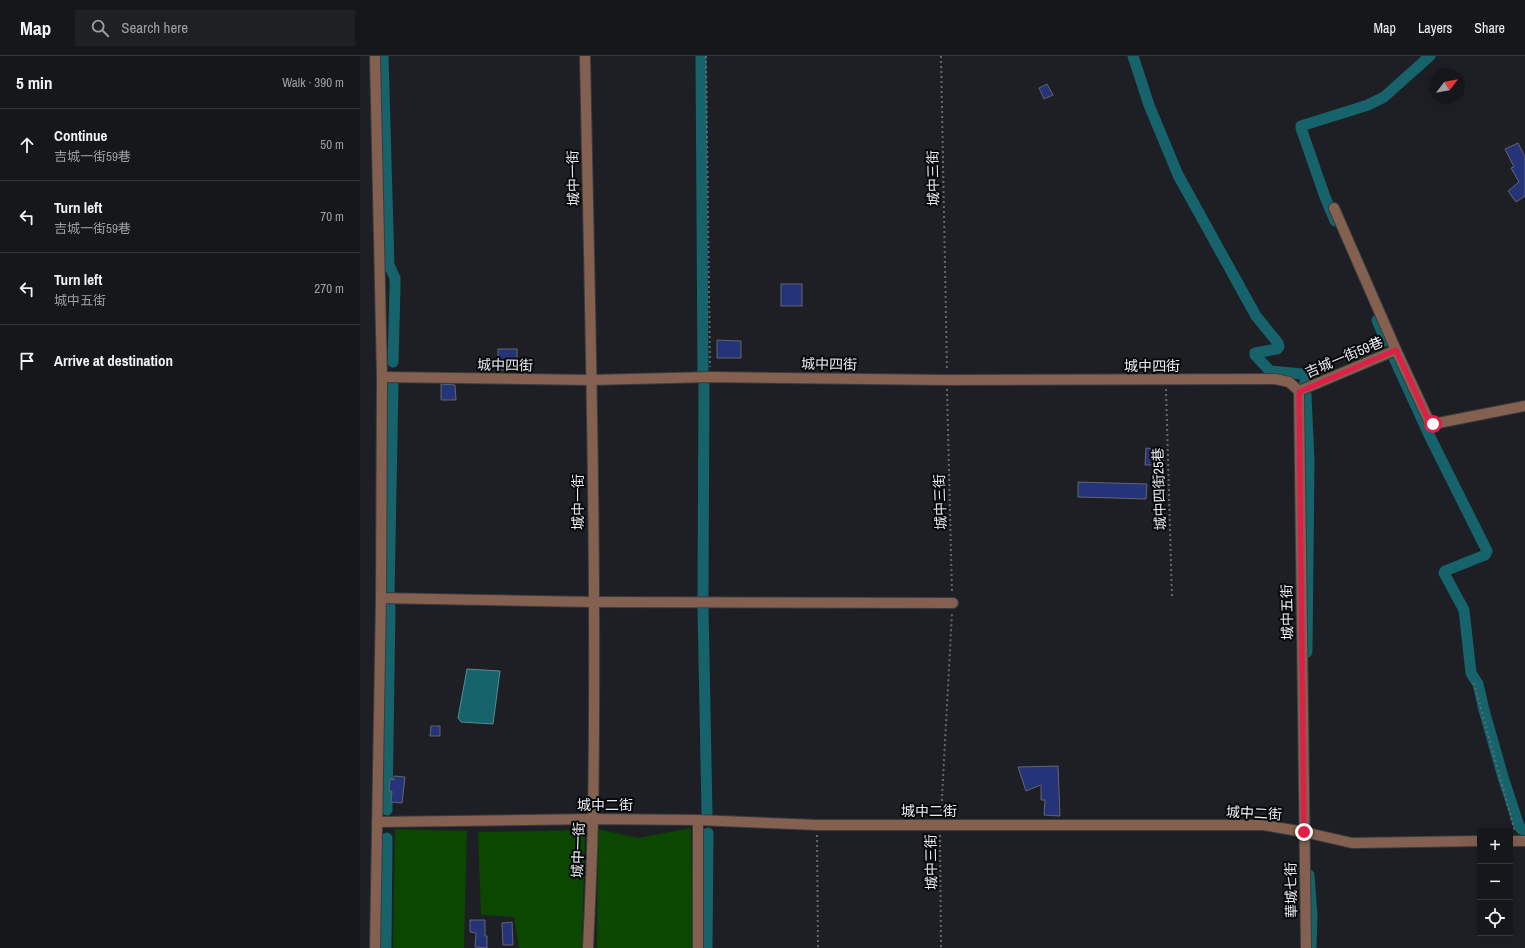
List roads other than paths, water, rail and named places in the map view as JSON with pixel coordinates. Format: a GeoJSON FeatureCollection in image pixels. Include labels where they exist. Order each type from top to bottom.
{"type":"FeatureCollection","features":[{"type":"Feature","properties":{"kind":"street"},"geometry":{"type":"LineString","coordinates":[[375,56],[382,377],[381,598],[375,948]]}},
{"type":"Feature","properties":{"kind":"street","name":"城中一街"},"geometry":{"type":"LineString","coordinates":[[585,56],[591,380],[593,602],[593,819],[588,948]]}},
{"type":"Feature","properties":{"kind":"street"},"geometry":{"type":"LineString","coordinates":[[1334,208],[1396,350]]}},
{"type":"Feature","properties":{"kind":"street","name":"吉城一街59巷"},"geometry":{"type":"LineString","coordinates":[[1275,379],[1289,382],[1299,392],[1396,350],[1429,421],[1433,424],[1525,406]]}},
{"type":"Feature","properties":{"kind":"street","name":"城中四街"},"geometry":{"type":"LineString","coordinates":[[382,377],[591,380],[711,377],[947,380],[1275,379]]}},
{"type":"Feature","properties":{"kind":"street","name":"城中五街"},"geometry":{"type":"LineString","coordinates":[[1299,392],[1304,832]]}},
{"type":"Feature","properties":{"kind":"street"},"geometry":{"type":"LineString","coordinates":[[381,598],[593,602],[953,603]]}},
{"type":"Feature","properties":{"kind":"street","name":"城中二街"},"geometry":{"type":"LineString","coordinates":[[377,822],[593,819],[698,820],[817,825],[1263,825],[1304,832],[1352,843],[1477,841]]}},
{"type":"Feature","properties":{"kind":"street"},"geometry":{"type":"LineString","coordinates":[[698,820],[698,948]]}},
{"type":"Feature","properties":{"kind":"street","name":"華城七街"},"geometry":{"type":"LineString","coordinates":[[1304,832],[1306,948]]}},
{"type":"Feature","properties":{"kind":"water"},"geometry":{"type":"Polygon","coordinates":[[[467,669],[500,671],[493,724],[461,722],[458,718],[467,669]]]}},
{"type":"Feature","properties":{"kind":"waterway"},"geometry":{"type":"LineString","coordinates":[[383,56],[389,265],[395,278],[393,362]]}},
{"type":"Feature","properties":{"kind":"waterway"},"geometry":{"type":"LineString","coordinates":[[701,56],[703,373]]}},
{"type":"Feature","properties":{"kind":"waterway"},"geometry":{"type":"LineString","coordinates":[[1133,56],[1149,105],[1178,175],[1256,316],[1278,343],[1279,347],[1277,349],[1255,353],[1255,355],[1270,371],[1302,374],[1305,378],[1305,383]]}},
{"type":"Feature","properties":{"kind":"waterway"},"geometry":{"type":"LineString","coordinates":[[1335,221],[1325,197],[1301,126],[1368,105],[1384,97],[1430,56]]}},
{"type":"Feature","properties":{"kind":"waterway"},"geometry":{"type":"LineString","coordinates":[[1377,320],[1386,341]]}},
{"type":"Feature","properties":{"kind":"waterway"},"geometry":{"type":"LineString","coordinates":[[1394,358],[1430,437],[1487,551],[1485,555],[1445,571],[1444,573],[1464,610],[1471,673],[1478,684],[1503,777],[1519,826],[1521,829],[1525,830]]}},
{"type":"Feature","properties":{"kind":"waterway"},"geometry":{"type":"LineString","coordinates":[[389,596],[393,384]]}},
{"type":"Feature","properties":{"kind":"waterway"},"geometry":{"type":"LineString","coordinates":[[703,596],[704,386]]}},
{"type":"Feature","properties":{"kind":"waterway"},"geometry":{"type":"LineString","coordinates":[[1306,395],[1309,460],[1307,652]]}},
{"type":"Feature","properties":{"kind":"waterway"},"geometry":{"type":"LineString","coordinates":[[387,810],[390,607]]}},
{"type":"Feature","properties":{"kind":"waterway"},"geometry":{"type":"LineString","coordinates":[[703,607],[707,813]]}},
{"type":"Feature","properties":{"kind":"waterway"},"geometry":{"type":"LineString","coordinates":[[707,948],[708,833]]}},
{"type":"Feature","properties":{"kind":"waterway"},"geometry":{"type":"LineString","coordinates":[[386,948],[387,838]]}},
{"type":"Feature","properties":{"kind":"waterway"},"geometry":{"type":"LineString","coordinates":[[1309,875],[1312,915],[1311,948]]}}]}
